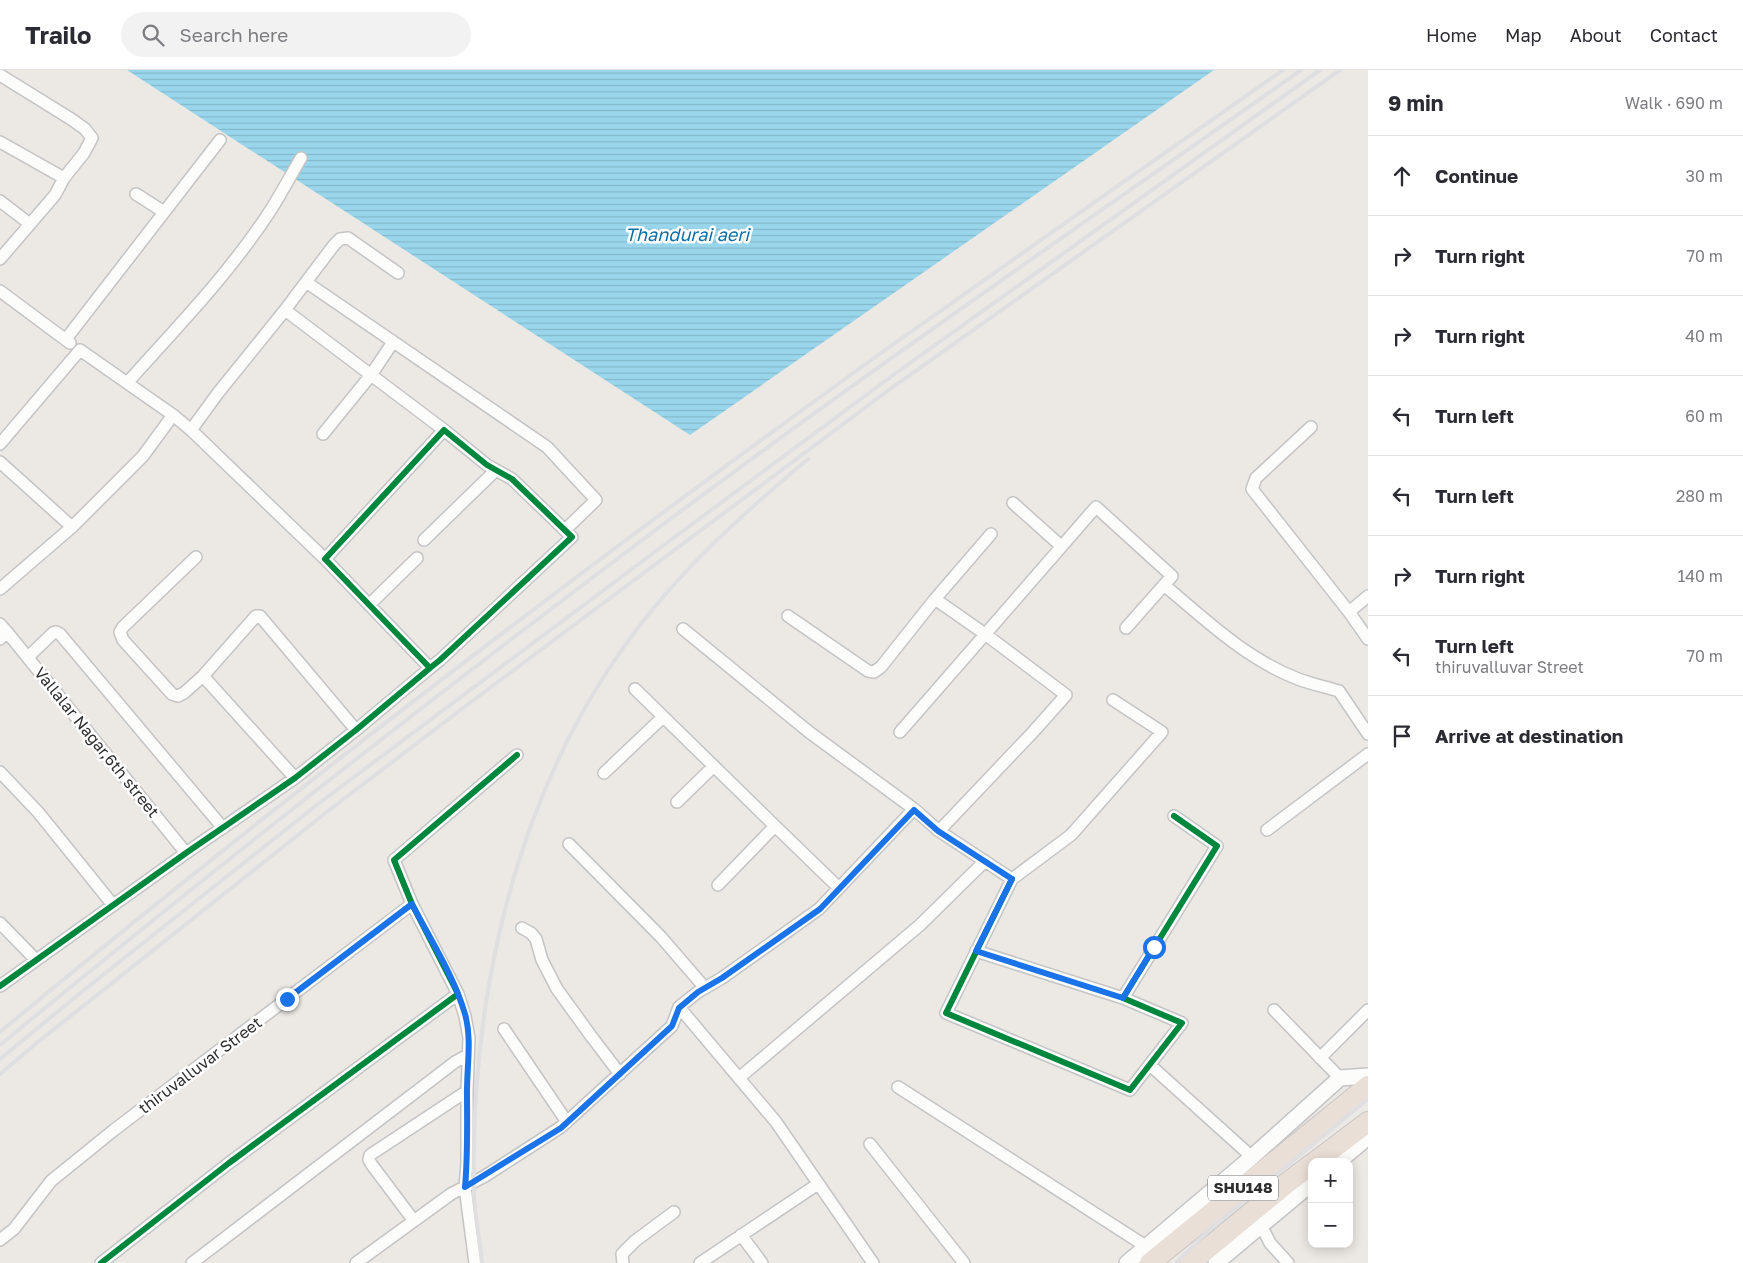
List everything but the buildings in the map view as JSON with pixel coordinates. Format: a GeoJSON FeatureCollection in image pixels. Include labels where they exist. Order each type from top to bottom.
{"type":"FeatureCollection","features":[{"type":"Feature","properties":{"kind":"highway","name":"SHU148"},"geometry":{"type":"LineString","coordinates":[[1149,1255],[1368,1086]]}},
{"type":"Feature","properties":{"kind":"highway"},"geometry":{"type":"LineString","coordinates":[[1323,1158],[1368,1134]]}},
{"type":"Feature","properties":{"kind":"highway","name":"SHU148"},"geometry":{"type":"LineString","coordinates":[[1190,1263],[1308,1167]]}},
{"type":"Feature","properties":{"kind":"street"},"geometry":{"type":"LineString","coordinates":[[0,75],[71,119],[85,129],[92,138],[84,153],[64,178],[54,195],[0,259]]}},
{"type":"Feature","properties":{"kind":"street"},"geometry":{"type":"LineString","coordinates":[[66,339],[220,140]]}},
{"type":"Feature","properties":{"kind":"street"},"geometry":{"type":"LineString","coordinates":[[0,142],[64,178]]}},
{"type":"Feature","properties":{"kind":"street"},"geometry":{"type":"LineString","coordinates":[[127,383],[246,245],[272,208],[301,158]]}},
{"type":"Feature","properties":{"kind":"street"},"geometry":{"type":"LineString","coordinates":[[136,194],[164,212]]}},
{"type":"Feature","properties":{"kind":"street"},"geometry":{"type":"LineString","coordinates":[[0,201],[30,224]]}},
{"type":"Feature","properties":{"kind":"street"},"geometry":{"type":"LineString","coordinates":[[191,430],[340,239],[348,238],[398,273]]}},
{"type":"Feature","properties":{"kind":"street"},"geometry":{"type":"LineString","coordinates":[[306,282],[547,447],[596,500],[565,530]]}},
{"type":"Feature","properties":{"kind":"street"},"geometry":{"type":"LineString","coordinates":[[0,291],[191,430],[325,559],[430,668]]}},
{"type":"Feature","properties":{"kind":"street"},"geometry":{"type":"LineString","coordinates":[[0,986],[112,905],[295,778],[430,668],[572,538],[512,479],[487,465],[444,430],[285,310]]}},
{"type":"Feature","properties":{"kind":"street"},"geometry":{"type":"LineString","coordinates":[[323,434],[371,375],[393,342]]}},
{"type":"Feature","properties":{"kind":"street"},"geometry":{"type":"LineString","coordinates":[[0,444],[80,350]]}},
{"type":"Feature","properties":{"kind":"street"},"geometry":{"type":"LineString","coordinates":[[0,589],[72,526],[143,456],[172,415]]}},
{"type":"Feature","properties":{"kind":"street"},"geometry":{"type":"LineString","coordinates":[[1312,427],[1256,478],[1252,489],[1368,639]]}},
{"type":"Feature","properties":{"kind":"street"},"geometry":{"type":"LineString","coordinates":[[325,559],[444,430]]}},
{"type":"Feature","properties":{"kind":"street"},"geometry":{"type":"LineString","coordinates":[[0,462],[72,526]]}},
{"type":"Feature","properties":{"kind":"street"},"geometry":{"type":"LineString","coordinates":[[424,540],[496,470]]}},
{"type":"Feature","properties":{"kind":"street"},"geometry":{"type":"LineString","coordinates":[[1013,503],[1061,546]]}},
{"type":"Feature","properties":{"kind":"street"},"geometry":{"type":"LineString","coordinates":[[900,732],[1096,506],[1172,576],[1126,628]]}},
{"type":"Feature","properties":{"kind":"street"},"geometry":{"type":"LineString","coordinates":[[788,616],[868,671],[874,672],[881,667],[935,599],[991,534]]}},
{"type":"Feature","properties":{"kind":"street"},"geometry":{"type":"LineString","coordinates":[[196,557],[129,621],[120,632],[123,640],[172,694],[178,696],[184,693],[203,676],[256,616],[260,616],[356,730]]}},
{"type":"Feature","properties":{"kind":"street"},"geometry":{"type":"LineString","coordinates":[[369,605],[417,558]]}},
{"type":"Feature","properties":{"kind":"street"},"geometry":{"type":"LineString","coordinates":[[1164,585],[1240,648],[1276,669],[1300,680],[1339,690],[1368,734]]}},
{"type":"Feature","properties":{"kind":"street"},"geometry":{"type":"LineString","coordinates":[[1349,612],[1368,596]]}},
{"type":"Feature","properties":{"kind":"street"},"geometry":{"type":"LineString","coordinates":[[935,599],[1066,695],[938,831]]}},
{"type":"Feature","properties":{"kind":"street"},"geometry":{"type":"LineString","coordinates":[[683,629],[808,732],[914,810],[938,831],[1012,879]]}},
{"type":"Feature","properties":{"kind":"street","name":"Vallalar Nagar,6th street"},"geometry":{"type":"LineString","coordinates":[[2,632],[28,657],[186,853]]}},
{"type":"Feature","properties":{"kind":"street"},"geometry":{"type":"LineString","coordinates":[[28,657],[53,633],[60,634],[223,828]]}},
{"type":"Feature","properties":{"kind":"street"},"geometry":{"type":"LineString","coordinates":[[203,676],[295,778]]}},
{"type":"Feature","properties":{"kind":"street"},"geometry":{"type":"LineString","coordinates":[[635,689],[839,888]]}},
{"type":"Feature","properties":{"kind":"street"},"geometry":{"type":"LineString","coordinates":[[976,951],[1123,998],[1182,1023],[1130,1090],[946,1013],[976,951],[1012,879],[1071,835],[1162,732],[1113,700]]}},
{"type":"Feature","properties":{"kind":"street"},"geometry":{"type":"LineString","coordinates":[[604,773],[663,717]]}},
{"type":"Feature","properties":{"kind":"street"},"geometry":{"type":"LineString","coordinates":[[1267,830],[1368,754]]}},
{"type":"Feature","properties":{"kind":"street"},"geometry":{"type":"LineString","coordinates":[[475,1263],[465,1187],[469,1038],[465,1016],[458,994],[412,904],[394,860],[517,755]]}},
{"type":"Feature","properties":{"kind":"street"},"geometry":{"type":"LineString","coordinates":[[677,802],[714,766]]}},
{"type":"Feature","properties":{"kind":"street"},"geometry":{"type":"LineString","coordinates":[[0,772],[38,812],[112,905]]}},
{"type":"Feature","properties":{"kind":"street"},"geometry":{"type":"LineString","coordinates":[[356,1263],[451,1194],[561,1128],[672,1026],[679,1008],[820,909],[914,810]]}},
{"type":"Feature","properties":{"kind":"street"},"geometry":{"type":"LineString","coordinates":[[1123,998],[1217,846],[1174,816]]}},
{"type":"Feature","properties":{"kind":"street"},"geometry":{"type":"LineString","coordinates":[[718,885],[775,826]]}},
{"type":"Feature","properties":{"kind":"street"},"geometry":{"type":"LineString","coordinates":[[569,844],[661,937],[705,988]]}},
{"type":"Feature","properties":{"kind":"street"},"geometry":{"type":"LineString","coordinates":[[739,1078],[920,926],[985,861]]}},
{"type":"Feature","properties":{"kind":"street","name":"thiruvalluvar Street"},"geometry":{"type":"LineString","coordinates":[[0,1240],[14,1229],[51,1181],[114,1130],[412,904]]}},
{"type":"Feature","properties":{"kind":"street"},"geometry":{"type":"LineString","coordinates":[[0,923],[36,960]]}},
{"type":"Feature","properties":{"kind":"street"},"geometry":{"type":"LineString","coordinates":[[522,928],[531,932],[536,939],[542,960],[557,988],[620,1074]]}},
{"type":"Feature","properties":{"kind":"street"},"geometry":{"type":"LineString","coordinates":[[101,1263],[229,1163],[458,994]]}},
{"type":"Feature","properties":{"kind":"street"},"geometry":{"type":"LineString","coordinates":[[679,1008],[776,1122],[873,1263]]}},
{"type":"Feature","properties":{"kind":"street"},"geometry":{"type":"LineString","coordinates":[[1274,1010],[1340,1078]]}},
{"type":"Feature","properties":{"kind":"street"},"geometry":{"type":"LineString","coordinates":[[1320,1058],[1368,1010]]}},
{"type":"Feature","properties":{"kind":"street"},"geometry":{"type":"LineString","coordinates":[[504,1029],[567,1122]]}},
{"type":"Feature","properties":{"kind":"street"},"geometry":{"type":"LineString","coordinates":[[192,1263],[455,1062],[468,1055]]}},
{"type":"Feature","properties":{"kind":"street"},"geometry":{"type":"LineString","coordinates":[[1150,1065],[1252,1157]]}},
{"type":"Feature","properties":{"kind":"street"},"geometry":{"type":"LineString","coordinates":[[1127,1263],[1149,1255],[1252,1157],[1340,1078],[1368,1076]]}},
{"type":"Feature","properties":{"kind":"street"},"geometry":{"type":"LineString","coordinates":[[898,1086],[1149,1255]]}},
{"type":"Feature","properties":{"kind":"street"},"geometry":{"type":"LineString","coordinates":[[414,1221],[372,1166],[369,1160],[370,1155],[467,1091]]}},
{"type":"Feature","properties":{"kind":"street"},"geometry":{"type":"LineString","coordinates":[[1342,1158],[1368,1134]]}},
{"type":"Feature","properties":{"kind":"street"},"geometry":{"type":"LineString","coordinates":[[870,1144],[964,1263]]}},
{"type":"Feature","properties":{"kind":"street"},"geometry":{"type":"LineString","coordinates":[[700,1263],[818,1184]]}},
{"type":"Feature","properties":{"kind":"street"},"geometry":{"type":"LineString","coordinates":[[1217,1263],[1308,1187]]}},
{"type":"Feature","properties":{"kind":"street"},"geometry":{"type":"LineString","coordinates":[[623,1263],[622,1254],[634,1241],[674,1212]]}},
{"type":"Feature","properties":{"kind":"street"},"geometry":{"type":"LineString","coordinates":[[1261,1225],[1270,1243],[1288,1263]]}},
{"type":"Feature","properties":{"kind":"street"},"geometry":{"type":"LineString","coordinates":[[741,1235],[762,1263]]}},
{"type":"Feature","properties":{"kind":"water","name":"Thandurai aeri"},"geometry":{"type":"Polygon","coordinates":[[[127,70],[1214,70],[690,435],[127,70]]]}},
{"type":"Feature","properties":{"kind":"railway"},"geometry":{"type":"LineString","coordinates":[[0,1032],[325,770],[656,517],[1031,246],[1283,70]]}},
{"type":"Feature","properties":{"kind":"railway"},"geometry":{"type":"LineString","coordinates":[[0,1045],[322,786],[729,475],[891,358],[1301,70]]}},
{"type":"Feature","properties":{"kind":"railway"},"geometry":{"type":"LineString","coordinates":[[0,1059],[318,804],[896,373],[1320,70]]}},
{"type":"Feature","properties":{"kind":"railway"},"geometry":{"type":"LineString","coordinates":[[0,1074],[328,811],[467,705],[886,392],[1340,70]]}},
{"type":"Feature","properties":{"kind":"railway"},"geometry":{"type":"LineString","coordinates":[[482,1263],[474,1195],[475,1115],[482,1035],[494,956],[514,878],[540,802],[573,730],[614,661],[663,597],[679,578],[732,525],[808,459]]}},
{"type":"Feature","properties":{"kind":"railway"},"geometry":{"type":"LineString","coordinates":[[1176,1263],[1209,1230],[1368,1099]]}},
{"type":"Feature","properties":{"kind":"cycle path"},"geometry":{"type":"LineString","coordinates":[[0,986],[186,853],[295,778],[440,660],[572,537],[512,479],[487,465],[444,430],[325,559],[430,668]]}},
{"type":"Feature","properties":{"kind":"cycle path"},"geometry":{"type":"LineString","coordinates":[[101,1263],[229,1163],[458,994],[412,904],[394,860],[517,755]]}},
{"type":"Feature","properties":{"kind":"cycle path"},"geometry":{"type":"LineString","coordinates":[[1012,879],[946,1013],[1130,1090],[1182,1023],[1123,998],[1217,846],[1174,816]]}},
{"type":"Feature","properties":{"kind":"route"},"geometry":{"type":"LineString","coordinates":[[287,999],[412,904],[458,994],[465,1016],[469,1038],[465,1187],[561,1128],[672,1026],[679,1008],[698,992],[722,978],[820,909],[914,810],[938,831],[1012,879],[976,951],[1123,998],[1154,947]]}}]}
